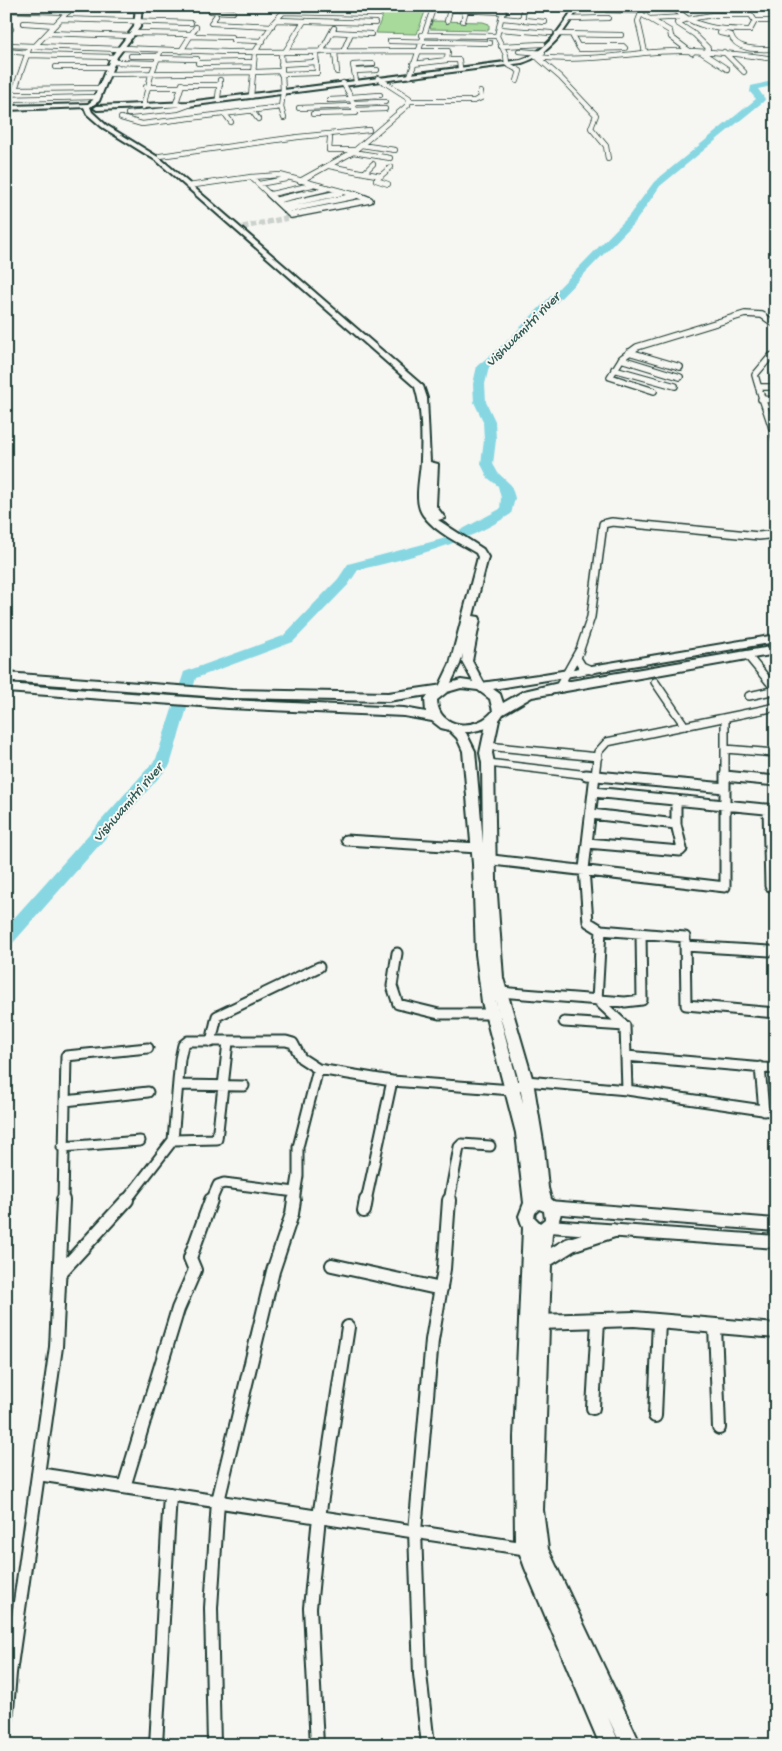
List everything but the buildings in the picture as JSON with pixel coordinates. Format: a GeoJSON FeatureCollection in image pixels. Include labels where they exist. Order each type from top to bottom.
{"type":"FeatureCollection","features":[{"type":"Feature","properties":{"kind":"main road"},"geometry":{"type":"LineString","coordinates":[[139,8],[139,22],[111,62],[93,105],[94,118],[159,157],[419,386],[423,398],[426,456],[422,502],[426,513],[490,555],[466,661],[481,687],[496,697],[496,716],[487,746],[489,817],[482,855],[482,954],[489,1002],[499,1013],[526,1082],[538,1148],[542,1205]]}},
{"type":"Feature","properties":{"kind":"main road"},"geometry":{"type":"LineString","coordinates":[[435,718],[431,712],[431,699],[443,689],[455,664],[482,562],[483,549]]}},
{"type":"Feature","properties":{"kind":"main road"},"geometry":{"type":"LineString","coordinates":[[230,699],[388,697],[443,689],[461,684],[481,687],[563,675],[776,638]]}},
{"type":"Feature","properties":{"kind":"main road"},"geometry":{"type":"LineString","coordinates":[[452,727],[475,728],[528,694],[776,650]]}},
{"type":"Feature","properties":{"kind":"main road"},"geometry":{"type":"LineString","coordinates":[[6,677],[130,692]]}},
{"type":"Feature","properties":{"kind":"main road"},"geometry":{"type":"LineString","coordinates":[[6,688],[130,692],[404,712],[435,718],[452,727],[462,736],[469,751],[475,817],[482,855],[496,978],[500,992],[499,1013],[512,1090],[542,1205],[554,1219],[541,1226]]}},
{"type":"Feature","properties":{"kind":"main road"},"geometry":{"type":"LineString","coordinates":[[475,817],[489,817]]}},
{"type":"Feature","properties":{"kind":"main road"},"geometry":{"type":"LineString","coordinates":[[542,1205],[525,1214],[541,1226],[543,1261],[539,1322],[532,1550],[610,1745]]}},
{"type":"Feature","properties":{"kind":"main road"},"geometry":{"type":"LineString","coordinates":[[541,1226],[523,1438],[524,1540],[532,1550],[631,1745]]}},
{"type":"Feature","properties":{"kind":"main road"},"geometry":{"type":"LineString","coordinates":[[543,1261],[570,1244],[613,1231]]}},
{"type":"Feature","properties":{"kind":"street"},"geometry":{"type":"LineString","coordinates":[[15,88],[27,54],[74,6]]}},
{"type":"Feature","properties":{"kind":"street"},"geometry":{"type":"LineString","coordinates":[[102,6],[101,9],[139,8]]}},
{"type":"Feature","properties":{"kind":"street"},"geometry":{"type":"LineString","coordinates":[[173,6],[214,7]]}},
{"type":"Feature","properties":{"kind":"street"},"geometry":{"type":"LineString","coordinates":[[178,13],[183,6]]}},
{"type":"Feature","properties":{"kind":"street"},"geometry":{"type":"LineString","coordinates":[[225,6],[238,7]]}},
{"type":"Feature","properties":{"kind":"street"},"geometry":{"type":"LineString","coordinates":[[251,95],[255,52],[276,20],[288,6]]}},
{"type":"Feature","properties":{"kind":"street"},"geometry":{"type":"LineString","coordinates":[[504,6],[498,34],[506,63]]}},
{"type":"Feature","properties":{"kind":"street"},"geometry":{"type":"LineString","coordinates":[[520,20],[524,15],[523,6]]}},
{"type":"Feature","properties":{"kind":"street"},"geometry":{"type":"LineString","coordinates":[[282,91],[506,63],[537,55],[543,52],[578,6]]}},
{"type":"Feature","properties":{"kind":"street"},"geometry":{"type":"LineString","coordinates":[[603,6],[607,10],[642,10],[642,14],[670,31],[671,37],[692,53]]}},
{"type":"Feature","properties":{"kind":"street"},"geometry":{"type":"LineString","coordinates":[[634,6],[674,10]]}},
{"type":"Feature","properties":{"kind":"street"},"geometry":{"type":"LineString","coordinates":[[670,6],[710,31],[731,35],[732,39],[744,48],[776,49]]}},
{"type":"Feature","properties":{"kind":"street"},"geometry":{"type":"LineString","coordinates":[[193,14],[198,7]]}},
{"type":"Feature","properties":{"kind":"street"},"geometry":{"type":"LineString","coordinates":[[214,7],[210,11],[233,12]]}},
{"type":"Feature","properties":{"kind":"street"},"geometry":{"type":"LineString","coordinates":[[537,8],[571,7],[566,21],[556,33],[542,44],[537,55]]}},
{"type":"Feature","properties":{"kind":"street"},"geometry":{"type":"LineString","coordinates":[[410,75],[424,29],[433,8],[482,11],[489,9],[503,16],[540,27]]}},
{"type":"Feature","properties":{"kind":"street"},"geometry":{"type":"LineString","coordinates":[[446,21],[453,9]]}},
{"type":"Feature","properties":{"kind":"street"},"geometry":{"type":"LineString","coordinates":[[463,21],[470,9]]}},
{"type":"Feature","properties":{"kind":"street"},"geometry":{"type":"LineString","coordinates":[[6,10],[68,12]]}},
{"type":"Feature","properties":{"kind":"street"},"geometry":{"type":"LineString","coordinates":[[480,19],[482,11]]}},
{"type":"Feature","properties":{"kind":"street"},"geometry":{"type":"LineString","coordinates":[[748,11],[755,21],[776,22]]}},
{"type":"Feature","properties":{"kind":"street"},"geometry":{"type":"LineString","coordinates":[[284,12],[379,14]]}},
{"type":"Feature","properties":{"kind":"street"},"geometry":{"type":"LineString","coordinates":[[642,14],[638,21],[645,52]]}},
{"type":"Feature","properties":{"kind":"street"},"geometry":{"type":"LineString","coordinates":[[503,16],[524,15]]}},
{"type":"Feature","properties":{"kind":"street"},"geometry":{"type":"LineString","coordinates":[[216,16],[211,23],[272,26]]}},
{"type":"Feature","properties":{"kind":"street"},"geometry":{"type":"LineString","coordinates":[[240,25],[246,16]]}},
{"type":"Feature","properties":{"kind":"street"},"geometry":{"type":"LineString","coordinates":[[503,16],[520,20],[546,21],[537,32]]}},
{"type":"Feature","properties":{"kind":"street"},"geometry":{"type":"LineString","coordinates":[[705,27],[724,22],[719,16]]}},
{"type":"Feature","properties":{"kind":"street"},"geometry":{"type":"LineString","coordinates":[[650,19],[751,16]]}},
{"type":"Feature","properties":{"kind":"street"},"geometry":{"type":"LineString","coordinates":[[685,17],[677,23],[694,34],[708,48],[707,52]]}},
{"type":"Feature","properties":{"kind":"street"},"geometry":{"type":"LineString","coordinates":[[566,21],[608,18]]}},
{"type":"Feature","properties":{"kind":"street"},"geometry":{"type":"LineString","coordinates":[[61,19],[191,23]]}},
{"type":"Feature","properties":{"kind":"street"},"geometry":{"type":"LineString","coordinates":[[66,34],[79,20]]}},
{"type":"Feature","properties":{"kind":"street"},"geometry":{"type":"LineString","coordinates":[[276,20],[375,23]]}},
{"type":"Feature","properties":{"kind":"street"},"geometry":{"type":"LineString","coordinates":[[87,48],[108,21]]}},
{"type":"Feature","properties":{"kind":"street"},"geometry":{"type":"LineString","coordinates":[[284,118],[281,107],[281,64],[283,52],[304,21]]}},
{"type":"Feature","properties":{"kind":"street"},"geometry":{"type":"LineString","coordinates":[[566,21],[600,23]]}},
{"type":"Feature","properties":{"kind":"street"},"geometry":{"type":"LineString","coordinates":[[713,26],[750,30],[755,21]]}},
{"type":"Feature","properties":{"kind":"street"},"geometry":{"type":"LineString","coordinates":[[148,50],[166,22]]}},
{"type":"Feature","properties":{"kind":"street"},"geometry":{"type":"LineString","coordinates":[[318,80],[318,52],[339,22]]}},
{"type":"Feature","properties":{"kind":"street"},"geometry":{"type":"LineString","coordinates":[[24,23],[55,25]]}},
{"type":"Feature","properties":{"kind":"street"},"geometry":{"type":"LineString","coordinates":[[143,105],[146,88],[157,60],[181,23]]}},
{"type":"Feature","properties":{"kind":"street"},"geometry":{"type":"LineString","coordinates":[[182,48],[196,27]]}},
{"type":"Feature","properties":{"kind":"street"},"geometry":{"type":"LineString","coordinates":[[205,36],[211,28]]}},
{"type":"Feature","properties":{"kind":"street"},"geometry":{"type":"LineString","coordinates":[[424,29],[498,34],[521,40],[524,45]]}},
{"type":"Feature","properties":{"kind":"street"},"geometry":{"type":"LineString","coordinates":[[422,35],[498,34],[514,29],[572,35],[622,35]]}},
{"type":"Feature","properties":{"kind":"street"},"geometry":{"type":"LineString","coordinates":[[514,29],[517,35]]}},
{"type":"Feature","properties":{"kind":"street"},"geometry":{"type":"LineString","coordinates":[[224,37],[228,30]]}},
{"type":"Feature","properties":{"kind":"street"},"geometry":{"type":"LineString","coordinates":[[556,33],[603,30]]}},
{"type":"Feature","properties":{"kind":"street"},"geometry":{"type":"LineString","coordinates":[[746,30],[754,36]]}},
{"type":"Feature","properties":{"kind":"street"},"geometry":{"type":"LineString","coordinates":[[332,32],[371,34]]}},
{"type":"Feature","properties":{"kind":"street"},"geometry":{"type":"LineString","coordinates":[[48,33],[98,35],[159,33],[224,37],[231,40]]}},
{"type":"Feature","properties":{"kind":"street"},"geometry":{"type":"LineString","coordinates":[[343,52],[350,33]]}},
{"type":"Feature","properties":{"kind":"street"},"geometry":{"type":"LineString","coordinates":[[572,35],[574,41],[578,46],[584,50],[625,48],[621,46],[578,46]]}},
{"type":"Feature","properties":{"kind":"street"},"geometry":{"type":"LineString","coordinates":[[574,41],[621,40]]}},
{"type":"Feature","properties":{"kind":"street"},"geometry":{"type":"LineString","coordinates":[[187,41],[263,41]]}},
{"type":"Feature","properties":{"kind":"street"},"geometry":{"type":"LineString","coordinates":[[390,41],[490,43]]}},
{"type":"Feature","properties":{"kind":"street"},"geometry":{"type":"LineString","coordinates":[[501,46],[542,44]]}},
{"type":"Feature","properties":{"kind":"street"},"geometry":{"type":"LineString","coordinates":[[6,45],[148,50],[226,48]]}},
{"type":"Feature","properties":{"kind":"street"},"geometry":{"type":"LineString","coordinates":[[182,48],[255,52],[448,51],[447,60]]}},
{"type":"Feature","properties":{"kind":"street"},"geometry":{"type":"LineString","coordinates":[[364,51],[364,60]]}},
{"type":"Feature","properties":{"kind":"street"},"geometry":{"type":"LineString","coordinates":[[6,52],[111,62]]}},
{"type":"Feature","properties":{"kind":"street"},"geometry":{"type":"LineString","coordinates":[[297,52],[300,82]]}},
{"type":"Feature","properties":{"kind":"street"},"geometry":{"type":"LineString","coordinates":[[335,52],[336,84]]}},
{"type":"Feature","properties":{"kind":"street"},"geometry":{"type":"LineString","coordinates":[[504,52],[537,55],[552,59],[621,57],[645,52],[724,52],[776,59]]}},
{"type":"Feature","properties":{"kind":"street"},"geometry":{"type":"LineString","coordinates":[[701,52],[728,69]]}},
{"type":"Feature","properties":{"kind":"street"},"geometry":{"type":"LineString","coordinates":[[724,52],[744,72]]}},
{"type":"Feature","properties":{"kind":"street"},"geometry":{"type":"LineString","coordinates":[[537,55],[559,75],[596,115],[591,128],[606,146],[608,159]]}},
{"type":"Feature","properties":{"kind":"street"},"geometry":{"type":"LineString","coordinates":[[131,56],[157,60]]}},
{"type":"Feature","properties":{"kind":"street"},"geometry":{"type":"LineString","coordinates":[[761,58],[763,65]]}},
{"type":"Feature","properties":{"kind":"street"},"geometry":{"type":"LineString","coordinates":[[56,67],[157,60],[254,62]]}},
{"type":"Feature","properties":{"kind":"street"},"geometry":{"type":"LineString","coordinates":[[413,64],[459,60],[460,68]]}},
{"type":"Feature","properties":{"kind":"street"},"geometry":{"type":"LineString","coordinates":[[281,64],[317,62]]}},
{"type":"Feature","properties":{"kind":"street"},"geometry":{"type":"LineString","coordinates":[[410,75],[506,63],[520,71],[517,81]]}},
{"type":"Feature","properties":{"kind":"street"},"geometry":{"type":"LineString","coordinates":[[356,81],[353,65],[373,64]]}},
{"type":"Feature","properties":{"kind":"street"},"geometry":{"type":"LineString","coordinates":[[337,72],[343,68]]}},
{"type":"Feature","properties":{"kind":"street"},"geometry":{"type":"LineString","coordinates":[[354,71],[377,70]]}},
{"type":"Feature","properties":{"kind":"street"},"geometry":{"type":"LineString","coordinates":[[106,74],[254,72],[317,74]]}},
{"type":"Feature","properties":{"kind":"street"},"geometry":{"type":"LineString","coordinates":[[218,98],[221,73]]}},
{"type":"Feature","properties":{"kind":"street"},"geometry":{"type":"LineString","coordinates":[[176,103],[186,74]]}},
{"type":"Feature","properties":{"kind":"street"},"geometry":{"type":"LineString","coordinates":[[6,109],[93,105],[188,104],[379,79],[409,98],[410,101]]}},
{"type":"Feature","properties":{"kind":"street"},"geometry":{"type":"LineString","coordinates":[[15,88],[57,83]]}},
{"type":"Feature","properties":{"kind":"street"},"geometry":{"type":"LineString","coordinates":[[314,114],[356,113],[344,84]]}},
{"type":"Feature","properties":{"kind":"street"},"geometry":{"type":"LineString","coordinates":[[146,88],[220,85]]}},
{"type":"Feature","properties":{"kind":"street"},"geometry":{"type":"LineString","coordinates":[[15,88],[100,88]]}},
{"type":"Feature","properties":{"kind":"street"},"geometry":{"type":"LineString","coordinates":[[410,101],[474,101],[481,98],[480,92]]}},
{"type":"Feature","properties":{"kind":"street"},"geometry":{"type":"LineString","coordinates":[[128,114],[178,109],[188,104],[218,98],[251,95]]}},
{"type":"Feature","properties":{"kind":"street"},"geometry":{"type":"LineString","coordinates":[[352,103],[380,95]]}},
{"type":"Feature","properties":{"kind":"street"},"geometry":{"type":"LineString","coordinates":[[6,99],[93,105]]}},
{"type":"Feature","properties":{"kind":"street"},"geometry":{"type":"LineString","coordinates":[[329,100],[385,109]]}},
{"type":"Feature","properties":{"kind":"street"},"geometry":{"type":"LineString","coordinates":[[265,189],[302,181],[355,151],[408,105],[410,101]]}},
{"type":"Feature","properties":{"kind":"street"},"geometry":{"type":"LineString","coordinates":[[299,108],[385,102]]}},
{"type":"Feature","properties":{"kind":"street"},"geometry":{"type":"LineString","coordinates":[[143,105],[188,104],[197,116]]}},
{"type":"Feature","properties":{"kind":"street"},"geometry":{"type":"LineString","coordinates":[[121,118],[138,124],[281,107]]}},
{"type":"Feature","properties":{"kind":"street"},"geometry":{"type":"LineString","coordinates":[[252,111],[258,119]]}},
{"type":"Feature","properties":{"kind":"street"},"geometry":{"type":"LineString","coordinates":[[224,114],[231,122]]}},
{"type":"Feature","properties":{"kind":"street"},"geometry":{"type":"LineString","coordinates":[[159,157],[298,137],[369,130]]}},
{"type":"Feature","properties":{"kind":"street"},"geometry":{"type":"LineString","coordinates":[[330,138],[329,150],[355,151],[390,158]]}},
{"type":"Feature","properties":{"kind":"street"},"geometry":{"type":"LineString","coordinates":[[361,145],[395,150]]}},
{"type":"Feature","properties":{"kind":"street"},"geometry":{"type":"LineString","coordinates":[[364,173],[373,164]]}},
{"type":"Feature","properties":{"kind":"street"},"geometry":{"type":"LineString","coordinates":[[329,166],[381,176]]}},
{"type":"Feature","properties":{"kind":"street"},"geometry":{"type":"LineString","coordinates":[[388,184],[376,181],[391,167]]}},
{"type":"Feature","properties":{"kind":"street"},"geometry":{"type":"LineString","coordinates":[[191,186],[251,177],[280,175],[370,198],[370,200],[294,216],[251,177]]}},
{"type":"Feature","properties":{"kind":"street"},"geometry":{"type":"LineString","coordinates":[[259,184],[291,178]]}},
{"type":"Feature","properties":{"kind":"street"},"geometry":{"type":"LineString","coordinates":[[271,194],[314,185]]}},
{"type":"Feature","properties":{"kind":"street"},"geometry":{"type":"LineString","coordinates":[[277,200],[329,188]]}},
{"type":"Feature","properties":{"kind":"street"},"geometry":{"type":"LineString","coordinates":[[283,205],[343,192]]}},
{"type":"Feature","properties":{"kind":"street"},"geometry":{"type":"LineString","coordinates":[[286,210],[357,196]]}},
{"type":"Feature","properties":{"kind":"street"},"geometry":{"type":"LineString","coordinates":[[654,391],[612,379],[610,375],[621,359],[629,352],[652,341],[745,314],[762,315],[776,325]]}},
{"type":"Feature","properties":{"kind":"street"},"geometry":{"type":"LineString","coordinates":[[629,352],[680,367]]}},
{"type":"Feature","properties":{"kind":"street"},"geometry":{"type":"LineString","coordinates":[[776,354],[771,356],[755,375],[761,399],[773,413],[776,441]]}},
{"type":"Feature","properties":{"kind":"street"},"geometry":{"type":"LineString","coordinates":[[621,359],[680,377]]}},
{"type":"Feature","properties":{"kind":"street"},"geometry":{"type":"LineString","coordinates":[[614,369],[675,386]]}},
{"type":"Feature","properties":{"kind":"street"},"geometry":{"type":"LineString","coordinates":[[759,387],[776,387]]}},
{"type":"Feature","properties":{"kind":"street"},"geometry":{"type":"LineString","coordinates":[[761,399],[776,400]]}},
{"type":"Feature","properties":{"kind":"street"},"geometry":{"type":"LineString","coordinates":[[591,670],[582,666],[577,658],[591,617],[602,524],[612,522],[758,536],[776,534]]}},
{"type":"Feature","properties":{"kind":"street"},"geometry":{"type":"LineString","coordinates":[[559,687],[563,675],[579,650]]}},
{"type":"Feature","properties":{"kind":"street"},"geometry":{"type":"LineString","coordinates":[[747,655],[776,690],[749,696]]}},
{"type":"Feature","properties":{"kind":"street"},"geometry":{"type":"LineString","coordinates":[[655,682],[685,726]]}},
{"type":"Feature","properties":{"kind":"street"},"geometry":{"type":"LineString","coordinates":[[776,707],[607,742],[598,752],[584,869],[588,922],[601,930],[685,937],[686,1006],[776,1013]]}},
{"type":"Feature","properties":{"kind":"street"},"geometry":{"type":"LineString","coordinates":[[346,840],[482,855],[725,887],[725,718]]}},
{"type":"Feature","properties":{"kind":"street"},"geometry":{"type":"LineString","coordinates":[[487,746],[598,757]]}},
{"type":"Feature","properties":{"kind":"street"},"geometry":{"type":"LineString","coordinates":[[725,749],[776,753]]}},
{"type":"Feature","properties":{"kind":"street"},"geometry":{"type":"LineString","coordinates":[[488,763],[595,776],[725,788]]}},
{"type":"Feature","properties":{"kind":"street"},"geometry":{"type":"LineString","coordinates":[[725,776],[776,782]]}},
{"type":"Feature","properties":{"kind":"street"},"geometry":{"type":"LineString","coordinates":[[593,792],[772,810],[770,886]]}},
{"type":"Feature","properties":{"kind":"street"},"geometry":{"type":"LineString","coordinates":[[587,843],[680,851],[682,849],[676,824],[676,800]]}},
{"type":"Feature","properties":{"kind":"street"},"geometry":{"type":"LineString","coordinates":[[591,814],[676,824]]}},
{"type":"Feature","properties":{"kind":"street"},"geometry":{"type":"LineString","coordinates":[[597,1000],[601,930]]}},
{"type":"Feature","properties":{"kind":"street"},"geometry":{"type":"LineString","coordinates":[[500,992],[633,1003],[642,1000],[641,933]]}},
{"type":"Feature","properties":{"kind":"street"},"geometry":{"type":"LineString","coordinates":[[685,946],[770,951]]}},
{"type":"Feature","properties":{"kind":"street"},"geometry":{"type":"LineString","coordinates":[[398,953],[392,988],[393,996],[398,1004],[439,1014],[499,1013]]}},
{"type":"Feature","properties":{"kind":"street"},"geometry":{"type":"LineString","coordinates":[[211,1042],[217,1016],[319,967]]}},
{"type":"Feature","properties":{"kind":"street"},"geometry":{"type":"LineString","coordinates":[[597,1000],[625,1026],[627,1090]]}},
{"type":"Feature","properties":{"kind":"street"},"geometry":{"type":"LineString","coordinates":[[564,1022],[625,1026]]}},
{"type":"Feature","properties":{"kind":"street"},"geometry":{"type":"LineString","coordinates":[[60,1273],[135,1191],[173,1140],[180,1059],[185,1042],[286,1041],[292,1043],[301,1058],[318,1070],[392,1081],[512,1090],[526,1082],[627,1090],[776,1112]]}},
{"type":"Feature","properties":{"kind":"street"},"geometry":{"type":"LineString","coordinates":[[173,1140],[217,1139],[228,1042]]}},
{"type":"Feature","properties":{"kind":"street"},"geometry":{"type":"LineString","coordinates":[[6,1722],[10,1673],[56,1347],[66,1056],[148,1048]]}},
{"type":"Feature","properties":{"kind":"street"},"geometry":{"type":"LineString","coordinates":[[626,1056],[776,1069]]}},
{"type":"Feature","properties":{"kind":"street"},"geometry":{"type":"LineString","coordinates":[[760,1067],[764,1111]]}},
{"type":"Feature","properties":{"kind":"street"},"geometry":{"type":"LineString","coordinates":[[214,1745],[211,1608],[218,1501],[273,1271],[292,1214],[298,1147],[318,1070]]}},
{"type":"Feature","properties":{"kind":"street"},"geometry":{"type":"LineString","coordinates":[[364,1211],[392,1081]]}},
{"type":"Feature","properties":{"kind":"street"},"geometry":{"type":"LineString","coordinates":[[178,1084],[244,1086]]}},
{"type":"Feature","properties":{"kind":"street"},"geometry":{"type":"LineString","coordinates":[[65,1101],[148,1092]]}},
{"type":"Feature","properties":{"kind":"street"},"geometry":{"type":"LineString","coordinates":[[62,1147],[140,1141]]}},
{"type":"Feature","properties":{"kind":"street"},"geometry":{"type":"LineString","coordinates":[[428,1745],[420,1674],[415,1532],[432,1340],[441,1289],[449,1202],[458,1147],[462,1144],[490,1146]]}},
{"type":"Feature","properties":{"kind":"street"},"geometry":{"type":"LineString","coordinates":[[124,1487],[178,1309],[194,1270],[190,1258],[218,1185],[224,1183],[295,1192]]}},
{"type":"Feature","properties":{"kind":"street"},"geometry":{"type":"LineString","coordinates":[[542,1205],[776,1225]]}},
{"type":"Feature","properties":{"kind":"street"},"geometry":{"type":"LineString","coordinates":[[541,1226],[776,1242]]}},
{"type":"Feature","properties":{"kind":"street"},"geometry":{"type":"LineString","coordinates":[[332,1265],[441,1289]]}},
{"type":"Feature","properties":{"kind":"street"},"geometry":{"type":"LineString","coordinates":[[593,1408],[598,1321]]}},
{"type":"Feature","properties":{"kind":"street"},"geometry":{"type":"LineString","coordinates":[[539,1322],[659,1321],[776,1331]]}},
{"type":"Feature","properties":{"kind":"street"},"geometry":{"type":"LineString","coordinates":[[656,1416],[659,1321]]}},
{"type":"Feature","properties":{"kind":"street"},"geometry":{"type":"LineString","coordinates":[[715,1326],[718,1428]]}},
{"type":"Feature","properties":{"kind":"street"},"geometry":{"type":"LineString","coordinates":[[317,1745],[310,1608],[319,1517],[348,1328]]}},
{"type":"Feature","properties":{"kind":"street"},"geometry":{"type":"LineString","coordinates":[[38,1474],[532,1550]]}},
{"type":"Feature","properties":{"kind":"street"},"geometry":{"type":"LineString","coordinates":[[156,1745],[170,1494]]}},
{"type":"Feature","properties":{"kind":"green space"},"geometry":{"type":"Polygon","coordinates":[[[386,6],[427,6],[417,34],[376,33],[386,6]]]}},
{"type":"Feature","properties":{"kind":"green space"},"geometry":{"type":"Polygon","coordinates":[[[432,21],[483,22],[489,24],[489,30],[430,29],[432,21]]]}},
{"type":"Feature","properties":{"kind":"waterway","name":"Vishwamitri river"},"geometry":{"type":"LineString","coordinates":[[6,939],[164,761],[189,675],[288,639],[343,582],[353,567],[433,547],[469,533],[506,511],[508,498],[504,485],[493,475],[487,464],[490,440],[489,421],[480,402],[479,384],[483,366],[509,345],[632,219],[657,184],[761,99],[754,92],[754,88],[776,82]]}},
{"type":"Feature","properties":{"kind":"tunnel"},"geometry":{"type":"LineString","coordinates":[[243,227],[302,215]]}}]}
